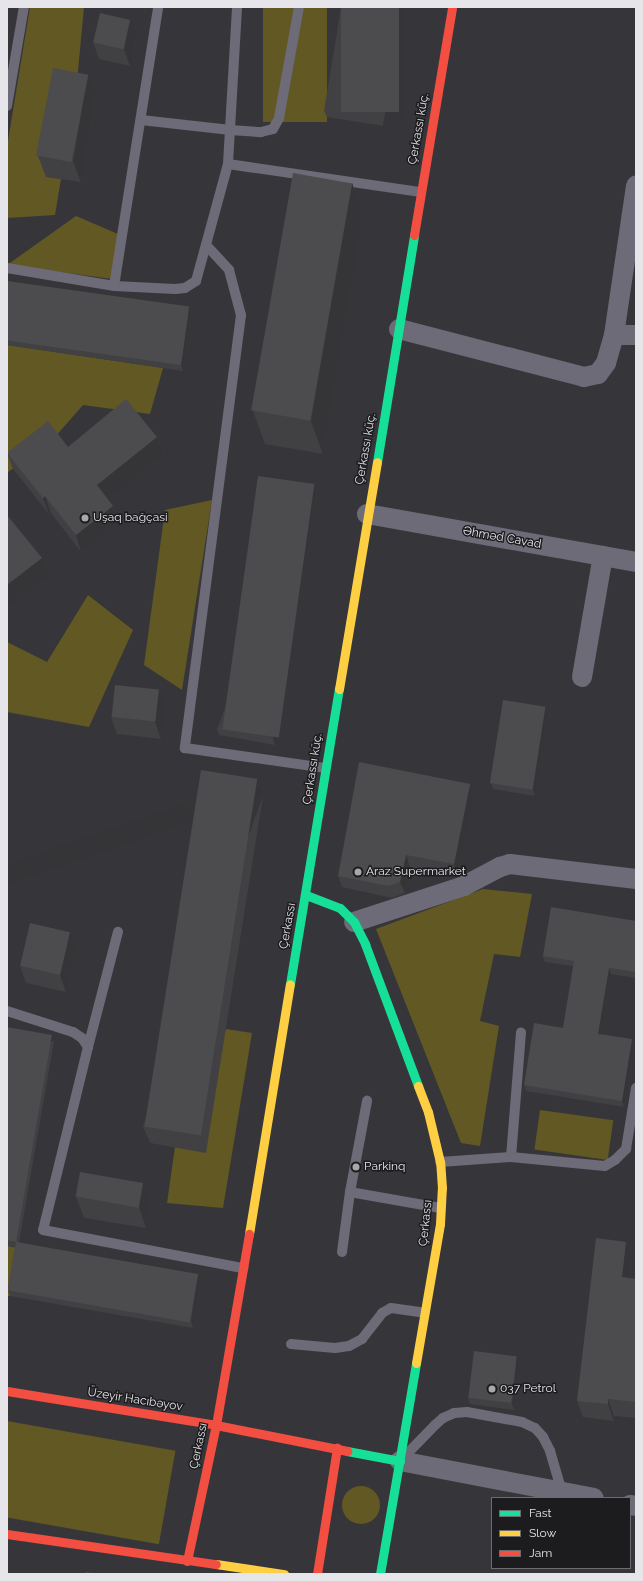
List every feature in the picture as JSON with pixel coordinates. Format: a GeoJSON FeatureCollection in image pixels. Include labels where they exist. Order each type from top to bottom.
{"type":"FeatureCollection","features":[{"type":"Feature","properties":{"kind":"street","name":"Çerkassı küç."},"geometry":{"type":"LineString","coordinates":[[306,895],[367,514],[452,7]]}},
{"type":"Feature","properties":{"kind":"street"},"geometry":{"type":"LineString","coordinates":[[398,329],[584,377],[598,374],[606,363],[614,335],[636,186]]}},
{"type":"Feature","properties":{"kind":"street"},"geometry":{"type":"LineString","coordinates":[[614,335],[636,335]]}},
{"type":"Feature","properties":{"kind":"street","name":"Əhməd Cavad"},"geometry":{"type":"LineString","coordinates":[[367,514],[636,562]]}},
{"type":"Feature","properties":{"kind":"street"},"geometry":{"type":"LineString","coordinates":[[582,677],[603,556]]}},
{"type":"Feature","properties":{"kind":"street"},"geometry":{"type":"LineString","coordinates":[[354,922],[464,886],[500,867],[510,864],[636,879]]}},
{"type":"Feature","properties":{"kind":"street","name":"Çerkassı"},"geometry":{"type":"LineString","coordinates":[[187,1561],[216,1425],[306,895],[340,908],[354,922],[365,944],[428,1112],[440,1162],[442,1188],[440,1224],[380,1574]]}},
{"type":"Feature","properties":{"kind":"street","name":"Üzeyir Hacıbəyov"},"geometry":{"type":"LineString","coordinates":[[7,1391],[216,1425],[400,1461]]}},
{"type":"Feature","properties":{"kind":"street"},"geometry":{"type":"LineString","coordinates":[[317,1574],[337,1448]]}},
{"type":"Feature","properties":{"kind":"street"},"geometry":{"type":"LineString","coordinates":[[400,1461],[589,1497]]}},
{"type":"Feature","properties":{"kind":"street"},"geometry":{"type":"LineString","coordinates":[[7,1534],[284,1574]]}},
{"type":"Feature","properties":{"kind":"lane"},"geometry":{"type":"LineString","coordinates":[[7,106],[24,7]]}},
{"type":"Feature","properties":{"kind":"lane"},"geometry":{"type":"LineString","coordinates":[[114,286],[158,7]]}},
{"type":"Feature","properties":{"kind":"lane"},"geometry":{"type":"LineString","coordinates":[[7,268],[114,286],[175,290],[185,288],[196,281],[228,164],[237,7]]}},
{"type":"Feature","properties":{"kind":"lane"},"geometry":{"type":"LineString","coordinates":[[141,120],[230,130],[261,132],[273,129],[279,118],[299,7]]}},
{"type":"Feature","properties":{"kind":"lane"},"geometry":{"type":"LineString","coordinates":[[228,164],[421,192]]}},
{"type":"Feature","properties":{"kind":"lane"},"geometry":{"type":"LineString","coordinates":[[206,245],[229,270],[241,315],[185,748],[326,768]]}},
{"type":"Feature","properties":{"kind":"lane"},"geometry":{"type":"LineString","coordinates":[[118,932],[42,1230],[242,1268]]}},
{"type":"Feature","properties":{"kind":"lane"},"geometry":{"type":"LineString","coordinates":[[7,1011],[73,1032],[82,1038],[88,1047]]}},
{"type":"Feature","properties":{"kind":"lane"},"geometry":{"type":"LineString","coordinates":[[511,1157],[521,1032]]}},
{"type":"Feature","properties":{"kind":"lane"},"geometry":{"type":"LineString","coordinates":[[440,1162],[511,1157],[605,1166],[615,1160],[626,1149],[636,1088]]}},
{"type":"Feature","properties":{"kind":"lane"},"geometry":{"type":"LineString","coordinates":[[342,1252],[350,1192],[367,1101]]}},
{"type":"Feature","properties":{"kind":"lane"},"geometry":{"type":"LineString","coordinates":[[350,1192],[441,1208]]}},
{"type":"Feature","properties":{"kind":"lane"},"geometry":{"type":"LineString","coordinates":[[291,1344],[335,1348],[349,1346],[362,1339],[382,1313],[391,1308],[425,1313]]}},
{"type":"Feature","properties":{"kind":"lane"},"geometry":{"type":"LineString","coordinates":[[400,1461],[435,1425],[443,1418],[454,1413],[467,1412],[522,1422],[535,1428],[543,1437],[550,1451],[562,1492]]}},
{"type":"Feature","properties":{"kind":"shaded area"},"geometry":{"type":"Polygon","coordinates":[[[30,7],[84,7],[76,92],[46,176],[61,179],[55,215],[7,218],[7,147],[30,7]]]}},
{"type":"Feature","properties":{"kind":"shaded area"},"geometry":{"type":"Polygon","coordinates":[[[263,7],[327,7],[327,122],[263,122],[263,7]]]}},
{"type":"Feature","properties":{"kind":"shaded area"},"geometry":{"type":"Polygon","coordinates":[[[76,216],[125,237],[120,280],[7,265],[76,216]]]}},
{"type":"Feature","properties":{"kind":"shaded area"},"geometry":{"type":"Polygon","coordinates":[[[7,345],[163,368],[150,414],[83,405],[54,438],[7,473],[7,345]]]}},
{"type":"Feature","properties":{"kind":"shaded area"},"geometry":{"type":"Polygon","coordinates":[[[212,500],[182,690],[144,665],[165,510],[212,500]]]}},
{"type":"Feature","properties":{"kind":"shaded area"},"geometry":{"type":"Polygon","coordinates":[[[88,595],[133,630],[89,727],[7,712],[7,642],[47,662],[88,595]]]}},
{"type":"Feature","properties":{"kind":"shaded area"},"geometry":{"type":"Polygon","coordinates":[[[483,889],[532,894],[520,957],[494,954],[480,1021],[499,1026],[480,1146],[461,1143],[376,929],[483,889]]]}},
{"type":"Feature","properties":{"kind":"shaded area"},"geometry":{"type":"Polygon","coordinates":[[[226,1029],[252,1033],[223,1208],[167,1203],[175,1147],[226,1029]]]}},
{"type":"Feature","properties":{"kind":"shaded area"},"geometry":{"type":"Polygon","coordinates":[[[540,1110],[613,1120],[608,1160],[534,1150],[540,1110]]]}},
{"type":"Feature","properties":{"kind":"shaded area"},"geometry":{"type":"Polygon","coordinates":[[[7,1246],[18,1248],[10,1296],[7,1296],[7,1246]]]}},
{"type":"Feature","properties":{"kind":"shaded area"},"geometry":{"type":"Polygon","coordinates":[[[7,1421],[175,1451],[159,1544],[7,1517],[7,1421]]]}},
{"type":"Feature","properties":{"kind":"shaded area"},"geometry":{"type":"Polygon","coordinates":[[[361,1486],[374,1492],[380,1505],[374,1518],[361,1524],[348,1518],[342,1505],[348,1492],[361,1486]]]}},
{"type":"Feature","properties":{"kind":"building"},"geometry":{"type":"Polygon","coordinates":[[[341,7],[399,7],[399,112],[341,112],[341,7]]]}},
{"type":"Feature","properties":{"kind":"building"},"geometry":{"type":"Polygon","coordinates":[[[100,13],[130,20],[123,49],[93,42],[100,13]]]}},
{"type":"Feature","properties":{"kind":"building"},"geometry":{"type":"Polygon","coordinates":[[[53,68],[88,75],[71,162],[36,155],[53,68]]]}},
{"type":"Feature","properties":{"kind":"building"},"geometry":{"type":"Polygon","coordinates":[[[293,173],[352,183],[310,421],[251,410],[293,173]]]}},
{"type":"Feature","properties":{"kind":"building"},"geometry":{"type":"Polygon","coordinates":[[[7,281],[189,307],[181,365],[7,341],[7,281]]]}},
{"type":"Feature","properties":{"kind":"building"},"geometry":{"type":"Polygon","coordinates":[[[126,399],[157,437],[97,485],[113,506],[76,535],[45,496],[43,498],[7,453],[48,421],[68,447],[126,399]]]}},
{"type":"Feature","properties":{"kind":"building"},"geometry":{"type":"Polygon","coordinates":[[[258,476],[314,484],[279,737],[222,730],[258,476]]]}},
{"type":"Feature","properties":{"kind":"building"},"geometry":{"type":"Polygon","coordinates":[[[7,515],[42,558],[7,585],[7,515]]]}},
{"type":"Feature","properties":{"kind":"building"},"geometry":{"type":"Polygon","coordinates":[[[115,685],[159,690],[155,721],[112,717],[115,685]]]}},
{"type":"Feature","properties":{"kind":"building"},"geometry":{"type":"Polygon","coordinates":[[[503,700],[545,707],[532,790],[490,783],[503,700]]]}},
{"type":"Feature","properties":{"kind":"building"},"geometry":{"type":"Polygon","coordinates":[[[359,762],[470,784],[454,864],[406,855],[400,882],[388,886],[338,876],[359,762]]]}},
{"type":"Feature","properties":{"kind":"building"},"geometry":{"type":"Polygon","coordinates":[[[201,770],[257,779],[201,1135],[145,1127],[201,770]]]}},
{"type":"Feature","properties":{"kind":"building"},"geometry":{"type":"Polygon","coordinates":[[[551,907],[636,921],[636,972],[609,968],[598,1034],[632,1039],[622,1101],[524,1085],[534,1023],[563,1028],[574,961],[543,956],[551,907]]]}},
{"type":"Feature","properties":{"kind":"building"},"geometry":{"type":"Polygon","coordinates":[[[30,923],[70,932],[60,975],[20,966],[30,923]]]}},
{"type":"Feature","properties":{"kind":"building"},"geometry":{"type":"Polygon","coordinates":[[[7,1027],[52,1035],[16,1242],[7,1240],[7,1027]]]}},
{"type":"Feature","properties":{"kind":"building"},"geometry":{"type":"Polygon","coordinates":[[[80,1172],[143,1183],[139,1208],[76,1197],[80,1172]]]}},
{"type":"Feature","properties":{"kind":"building"},"geometry":{"type":"Polygon","coordinates":[[[596,1238],[626,1242],[622,1277],[636,1279],[636,1402],[608,1399],[608,1404],[577,1401],[596,1238]]]}},
{"type":"Feature","properties":{"kind":"building"},"geometry":{"type":"Polygon","coordinates":[[[16,1242],[198,1274],[190,1322],[7,1290],[16,1242]]]}},
{"type":"Feature","properties":{"kind":"building"},"geometry":{"type":"Polygon","coordinates":[[[474,1351],[517,1356],[511,1403],[468,1398],[474,1351]]]}},
{"type":"Feature","properties":{"kind":"building"},"geometry":{"type":"Polygon","coordinates":[[[86,1572],[99,1574],[86,1574],[86,1572]]]}},
{"type":"Feature","properties":{"kind":"traffic: fast"},"geometry":{"type":"LineString","coordinates":[[377,462],[414,235]]}},
{"type":"Feature","properties":{"kind":"traffic: fast"},"geometry":{"type":"LineString","coordinates":[[290,984],[339,689]]}},
{"type":"Feature","properties":{"kind":"traffic: fast"},"geometry":{"type":"LineString","coordinates":[[306,895],[340,908],[354,922],[365,944],[418,1086]]}},
{"type":"Feature","properties":{"kind":"traffic: fast"},"geometry":{"type":"LineString","coordinates":[[380,1574],[416,1363]]}},
{"type":"Feature","properties":{"kind":"traffic: fast"},"geometry":{"type":"LineString","coordinates":[[347,1451],[400,1461]]}},
{"type":"Feature","properties":{"kind":"traffic: slow"},"geometry":{"type":"LineString","coordinates":[[339,689],[377,462]]}},
{"type":"Feature","properties":{"kind":"traffic: slow"},"geometry":{"type":"LineString","coordinates":[[249,1234],[290,984]]}},
{"type":"Feature","properties":{"kind":"traffic: slow"},"geometry":{"type":"LineString","coordinates":[[416,1363],[440,1224],[442,1188],[440,1162],[428,1112],[418,1086]]}},
{"type":"Feature","properties":{"kind":"traffic: slow"},"geometry":{"type":"LineString","coordinates":[[216,1564],[284,1574]]}},
{"type":"Feature","properties":{"kind":"traffic: jam"},"geometry":{"type":"LineString","coordinates":[[414,235],[452,7]]}},
{"type":"Feature","properties":{"kind":"traffic: jam"},"geometry":{"type":"LineString","coordinates":[[187,1561],[216,1425],[249,1234]]}},
{"type":"Feature","properties":{"kind":"traffic: jam"},"geometry":{"type":"LineString","coordinates":[[7,1391],[216,1425],[347,1451]]}},
{"type":"Feature","properties":{"kind":"traffic: jam"},"geometry":{"type":"LineString","coordinates":[[317,1574],[337,1448]]}},
{"type":"Feature","properties":{"kind":"traffic: jam"},"geometry":{"type":"LineString","coordinates":[[7,1534],[216,1564]]}},
{"type":"Feature","properties":{"kind":"place","name":"Uşaq bağçasi"},"geometry":{"type":"Point","coordinates":[85,518]}},
{"type":"Feature","properties":{"kind":"place","name":"Araz Supermarket"},"geometry":{"type":"Point","coordinates":[358,872]}},
{"type":"Feature","properties":{"kind":"place","name":"Parkinq"},"geometry":{"type":"Point","coordinates":[356,1167]}},
{"type":"Feature","properties":{"kind":"place","name":"037 Petrol"},"geometry":{"type":"Point","coordinates":[492,1389]}}]}
